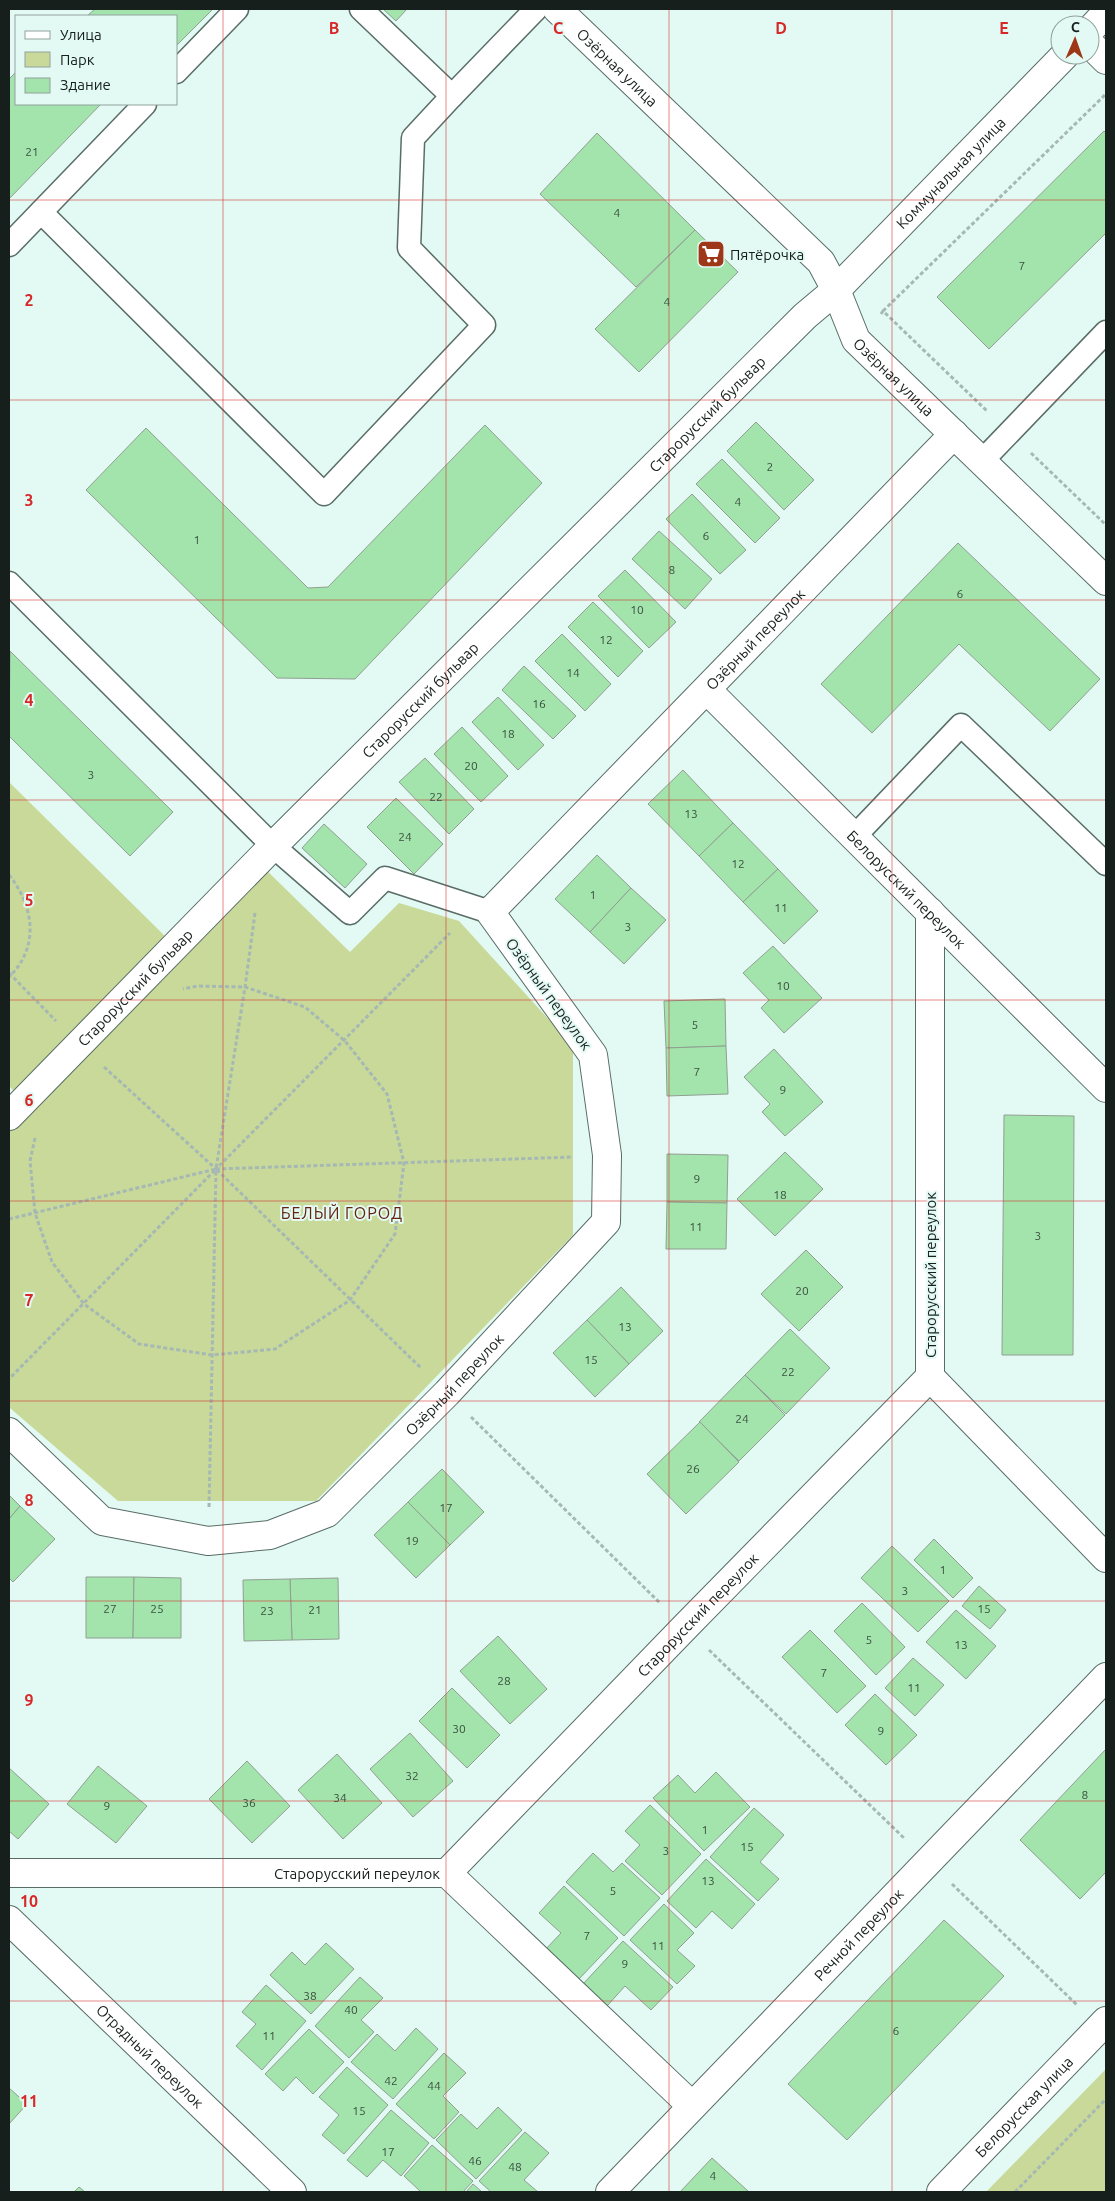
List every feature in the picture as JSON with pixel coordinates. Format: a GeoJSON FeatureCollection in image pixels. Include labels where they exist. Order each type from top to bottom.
{"type":"FeatureCollection","features":[{"type":"Feature","properties":{"kind":"street","name":"Озёрная улица"},"geometry":{"type":"LineString","coordinates":[[557,9],[822,262],[836,290],[856,340],[1106,580]]}},
{"type":"Feature","properties":{"kind":"street","name":"Коммунальная улица"},"geometry":{"type":"LineString","coordinates":[[836,290],[1055,65]]}},
{"type":"Feature","properties":{"kind":"street","name":"Старорусский бульвар"},"geometry":{"type":"LineString","coordinates":[[9,1116],[116,1004],[267,852],[805,316],[836,290]]}},
{"type":"Feature","properties":{"kind":"street","name":"Озёрный переулок"},"geometry":{"type":"LineString","coordinates":[[9,1432],[102,1521],[208,1541],[270,1535],[327,1513],[447,1393],[606,1222],[607,1156],[593,1055],[482,910],[707,690],[954,434]]}},
{"type":"Feature","properties":{"kind":"street","name":"Белорусский переулок"},"geometry":{"type":"LineString","coordinates":[[707,690],[1106,1088]]}},
{"type":"Feature","properties":{"kind":"street","name":"Старорусский переулок"},"geometry":{"type":"LineString","coordinates":[[9,1873],[448,1873],[930,1377],[930,912]]}},
{"type":"Feature","properties":{"kind":"street"},"geometry":{"type":"LineString","coordinates":[[930,1377],[1106,1558]]}},
{"type":"Feature","properties":{"kind":"street","name":"Речной переулок"},"geometry":{"type":"LineString","coordinates":[[610,2192],[1106,1677]]}},
{"type":"Feature","properties":{"kind":"street"},"geometry":{"type":"LineString","coordinates":[[448,1873],[692,2106]]}},
{"type":"Feature","properties":{"kind":"street","name":"Отрадный переулок"},"geometry":{"type":"LineString","coordinates":[[9,1920],[292,2192]]}},
{"type":"Feature","properties":{"kind":"street","name":"Белорусская улица"},"geometry":{"type":"LineString","coordinates":[[940,2192],[1103,2025]]}},
{"type":"Feature","properties":{"kind":"lane"},"geometry":{"type":"LineString","coordinates":[[178,70],[237,9]]}},
{"type":"Feature","properties":{"kind":"lane"},"geometry":{"type":"LineString","coordinates":[[361,9],[452,96]]}},
{"type":"Feature","properties":{"kind":"lane"},"geometry":{"type":"LineString","coordinates":[[40,212],[324,494],[484,325],[409,248],[413,138],[536,9]]}},
{"type":"Feature","properties":{"kind":"lane"},"geometry":{"type":"LineString","coordinates":[[9,245],[145,105]]}},
{"type":"Feature","properties":{"kind":"lane"},"geometry":{"type":"LineString","coordinates":[[982,461],[1106,332]]}},
{"type":"Feature","properties":{"kind":"lane"},"geometry":{"type":"LineString","coordinates":[[12,592],[267,852],[350,912],[385,878],[482,910]]}},
{"type":"Feature","properties":{"kind":"lane"},"geometry":{"type":"LineString","coordinates":[[854,836],[961,725],[1106,864]]}},
{"type":"Feature","properties":{"kind":"path"},"geometry":{"type":"LineString","coordinates":[[883,311],[1106,94]]}},
{"type":"Feature","properties":{"kind":"path"},"geometry":{"type":"LineString","coordinates":[[208,1541],[216,1169],[267,852]]}},
{"type":"Feature","properties":{"kind":"path"},"geometry":{"type":"LineString","coordinates":[[9,875],[20,889],[28,906],[31,926],[27,948],[20,964],[9,975],[79,1044],[216,1169],[447,1393]]}},
{"type":"Feature","properties":{"kind":"path"},"geometry":{"type":"LineString","coordinates":[[9,1379],[344,1041],[482,910]]}},
{"type":"Feature","properties":{"kind":"path"},"geometry":{"type":"LineString","coordinates":[[36,1134],[30,1161],[35,1213],[52,1262],[84,1304],[139,1344],[212,1355],[275,1349],[350,1300],[395,1234],[404,1163],[387,1094],[344,1041],[305,1007],[246,987],[197,986],[179,990]]}},
{"type":"Feature","properties":{"kind":"path"},"geometry":{"type":"LineString","coordinates":[[9,1219],[216,1169],[607,1156]]}},
{"type":"Feature","properties":{"kind":"path"},"geometry":{"type":"LineString","coordinates":[[928,1861],[1103,2025]]}},
{"type":"Feature","properties":{"kind":"path"},"geometry":{"type":"LineString","coordinates":[[1015,2192],[1106,2099]]}},
{"type":"Feature","properties":{"kind":"green space"},"geometry":{"type":"Polygon","coordinates":[[[9,782],[176,947],[258,862],[350,952],[399,903],[459,921],[573,1046],[573,1235],[316,1501],[118,1501],[10,1408],[9,1119],[25,1102],[9,1086],[9,782]]]}},
{"type":"Feature","properties":{"kind":"green space"},"geometry":{"type":"Polygon","coordinates":[[[1106,2069],[1106,2192],[986,2192],[1106,2069]]]}},
{"type":"Feature","properties":{"kind":"building"},"geometry":{"type":"Polygon","coordinates":[[[95,9],[213,9],[178,44],[178,15],[88,15],[95,9]]]}},
{"type":"Feature","properties":{"kind":"building"},"geometry":{"type":"Polygon","coordinates":[[[383,9],[407,9],[396,21],[383,9]]]}},
{"type":"Feature","properties":{"kind":"building"},"geometry":{"type":"Polygon","coordinates":[[[15,73],[15,105],[100,105],[9,199],[9,79],[15,73]]]}},
{"type":"Feature","properties":{"kind":"building"},"geometry":{"type":"Polygon","coordinates":[[[1104,131],[1106,133],[1106,233],[989,349],[937,297],[1104,131]]]}},
{"type":"Feature","properties":{"kind":"building"},"geometry":{"type":"Polygon","coordinates":[[[597,133],[695,230],[636,287],[540,194],[597,133]]]}},
{"type":"Feature","properties":{"kind":"building"},"geometry":{"type":"Polygon","coordinates":[[[695,230],[738,272],[639,372],[595,329],[695,230]]]}},
{"type":"Feature","properties":{"kind":"building"},"geometry":{"type":"Polygon","coordinates":[[[756,422],[814,480],[784,510],[727,451],[756,422]]]}},
{"type":"Feature","properties":{"kind":"building"},"geometry":{"type":"Polygon","coordinates":[[[485,425],[542,483],[355,679],[277,678],[86,490],[146,428],[308,588],[328,587],[485,425]]]}},
{"type":"Feature","properties":{"kind":"building"},"geometry":{"type":"Polygon","coordinates":[[[722,459],[780,518],[755,543],[696,484],[722,459]]]}},
{"type":"Feature","properties":{"kind":"building"},"geometry":{"type":"Polygon","coordinates":[[[692,494],[746,550],[720,574],[666,519],[692,494]]]}},
{"type":"Feature","properties":{"kind":"building"},"geometry":{"type":"Polygon","coordinates":[[[659,531],[712,579],[685,609],[632,559],[659,531]]]}},
{"type":"Feature","properties":{"kind":"building"},"geometry":{"type":"Polygon","coordinates":[[[958,543],[1100,679],[1050,731],[959,644],[872,733],[821,684],[958,543]]]}},
{"type":"Feature","properties":{"kind":"building"},"geometry":{"type":"Polygon","coordinates":[[[625,570],[676,622],[649,648],[598,596],[625,570]]]}},
{"type":"Feature","properties":{"kind":"building"},"geometry":{"type":"Polygon","coordinates":[[[593,602],[643,651],[618,677],[568,627],[593,602]]]}},
{"type":"Feature","properties":{"kind":"building"},"geometry":{"type":"Polygon","coordinates":[[[562,634],[611,684],[585,711],[535,661],[562,634]]]}},
{"type":"Feature","properties":{"kind":"building"},"geometry":{"type":"Polygon","coordinates":[[[10,651],[173,812],[130,856],[9,736],[10,651]]]}},
{"type":"Feature","properties":{"kind":"building"},"geometry":{"type":"Polygon","coordinates":[[[524,666],[576,716],[553,739],[502,690],[524,666]]]}},
{"type":"Feature","properties":{"kind":"building"},"geometry":{"type":"Polygon","coordinates":[[[498,697],[544,745],[518,770],[472,722],[498,697]]]}},
{"type":"Feature","properties":{"kind":"building"},"geometry":{"type":"Polygon","coordinates":[[[462,727],[508,776],[481,802],[434,754],[462,727]]]}},
{"type":"Feature","properties":{"kind":"building"},"geometry":{"type":"Polygon","coordinates":[[[425,758],[474,809],[449,834],[399,782],[425,758]]]}},
{"type":"Feature","properties":{"kind":"building"},"geometry":{"type":"Polygon","coordinates":[[[683,770],[733,823],[699,856],[648,804],[683,770]]]}},
{"type":"Feature","properties":{"kind":"building"},"geometry":{"type":"Polygon","coordinates":[[[396,798],[443,844],[414,874],[367,827],[396,798]]]}},
{"type":"Feature","properties":{"kind":"building"},"geometry":{"type":"Polygon","coordinates":[[[733,823],[778,869],[743,902],[699,856],[733,823]]]}},
{"type":"Feature","properties":{"kind":"building"},"geometry":{"type":"Polygon","coordinates":[[[324,824],[367,864],[345,888],[302,848],[324,824]]]}},
{"type":"Feature","properties":{"kind":"building"},"geometry":{"type":"Polygon","coordinates":[[[597,855],[631,888],[590,932],[555,899],[597,855]]]}},
{"type":"Feature","properties":{"kind":"building"},"geometry":{"type":"Polygon","coordinates":[[[778,869],[818,911],[784,944],[743,902],[778,869]]]}},
{"type":"Feature","properties":{"kind":"building"},"geometry":{"type":"Polygon","coordinates":[[[631,888],[666,920],[624,964],[590,932],[631,888]]]}},
{"type":"Feature","properties":{"kind":"building"},"geometry":{"type":"Polygon","coordinates":[[[773,946],[822,998],[784,1033],[761,1008],[769,1000],[743,973],[773,946]]]}},
{"type":"Feature","properties":{"kind":"building"},"geometry":{"type":"Polygon","coordinates":[[[725,999],[726,1046],[666,1048],[664,1001],[725,999]]]}},
{"type":"Feature","properties":{"kind":"building"},"geometry":{"type":"Polygon","coordinates":[[[726,1046],[728,1094],[667,1096],[666,1048],[726,1046]]]}},
{"type":"Feature","properties":{"kind":"building"},"geometry":{"type":"Polygon","coordinates":[[[774,1049],[823,1102],[785,1136],[762,1112],[770,1104],[744,1077],[774,1049]]]}},
{"type":"Feature","properties":{"kind":"building"},"geometry":{"type":"Polygon","coordinates":[[[1004,1115],[1074,1116],[1073,1355],[1002,1355],[1004,1115]]]}},
{"type":"Feature","properties":{"kind":"building"},"geometry":{"type":"Polygon","coordinates":[[[785,1152],[823,1189],[775,1236],[737,1199],[785,1152]]]}},
{"type":"Feature","properties":{"kind":"building"},"geometry":{"type":"Polygon","coordinates":[[[667,1154],[728,1155],[727,1203],[667,1202],[667,1154]]]}},
{"type":"Feature","properties":{"kind":"building"},"geometry":{"type":"Polygon","coordinates":[[[667,1202],[727,1203],[726,1249],[666,1249],[667,1202]]]}},
{"type":"Feature","properties":{"kind":"building"},"geometry":{"type":"Polygon","coordinates":[[[806,1250],[843,1287],[799,1331],[761,1294],[806,1250]]]}},
{"type":"Feature","properties":{"kind":"building"},"geometry":{"type":"Polygon","coordinates":[[[621,1287],[663,1331],[629,1364],[587,1320],[621,1287]]]}},
{"type":"Feature","properties":{"kind":"building"},"geometry":{"type":"Polygon","coordinates":[[[587,1320],[629,1364],[595,1397],[553,1353],[587,1320]]]}},
{"type":"Feature","properties":{"kind":"building"},"geometry":{"type":"Polygon","coordinates":[[[790,1329],[830,1368],[786,1414],[745,1375],[790,1329]]]}},
{"type":"Feature","properties":{"kind":"building"},"geometry":{"type":"Polygon","coordinates":[[[745,1375],[785,1415],[739,1461],[699,1422],[745,1375]]]}},
{"type":"Feature","properties":{"kind":"building"},"geometry":{"type":"Polygon","coordinates":[[[700,1422],[739,1462],[686,1514],[647,1474],[700,1422]]]}},
{"type":"Feature","properties":{"kind":"building"},"geometry":{"type":"Polygon","coordinates":[[[442,1469],[484,1512],[450,1545],[408,1502],[442,1469]]]}},
{"type":"Feature","properties":{"kind":"building"},"geometry":{"type":"Polygon","coordinates":[[[9,1495],[20,1506],[9,1519],[9,1495]]]}},
{"type":"Feature","properties":{"kind":"building"},"geometry":{"type":"Polygon","coordinates":[[[408,1502],[450,1545],[416,1578],[374,1535],[408,1502]]]}},
{"type":"Feature","properties":{"kind":"building"},"geometry":{"type":"Polygon","coordinates":[[[20,1506],[55,1539],[13,1582],[9,1578],[9,1519],[20,1506]]]}},
{"type":"Feature","properties":{"kind":"building"},"geometry":{"type":"Polygon","coordinates":[[[934,1539],[973,1578],[953,1598],[914,1560],[934,1539]]]}},
{"type":"Feature","properties":{"kind":"building"},"geometry":{"type":"Polygon","coordinates":[[[892,1546],[949,1601],[918,1632],[861,1578],[892,1546]]]}},
{"type":"Feature","properties":{"kind":"building"},"geometry":{"type":"Polygon","coordinates":[[[86,1577],[134,1577],[133,1638],[86,1638],[86,1577]]]}},
{"type":"Feature","properties":{"kind":"building"},"geometry":{"type":"Polygon","coordinates":[[[134,1577],[181,1578],[181,1638],[133,1638],[134,1577]]]}},
{"type":"Feature","properties":{"kind":"building"},"geometry":{"type":"Polygon","coordinates":[[[338,1578],[339,1639],[292,1640],[290,1579],[338,1578]]]}},
{"type":"Feature","properties":{"kind":"building"},"geometry":{"type":"Polygon","coordinates":[[[290,1579],[292,1640],[244,1641],[243,1580],[290,1579]]]}},
{"type":"Feature","properties":{"kind":"building"},"geometry":{"type":"Polygon","coordinates":[[[979,1586],[1006,1610],[990,1629],[962,1606],[979,1586]]]}},
{"type":"Feature","properties":{"kind":"building"},"geometry":{"type":"Polygon","coordinates":[[[862,1603],[905,1647],[876,1675],[834,1631],[862,1603]]]}},
{"type":"Feature","properties":{"kind":"building"},"geometry":{"type":"Polygon","coordinates":[[[956,1610],[996,1646],[966,1679],[926,1642],[956,1610]]]}},
{"type":"Feature","properties":{"kind":"building"},"geometry":{"type":"Polygon","coordinates":[[[810,1630],[866,1686],[837,1713],[782,1657],[810,1630]]]}},
{"type":"Feature","properties":{"kind":"building"},"geometry":{"type":"Polygon","coordinates":[[[498,1636],[547,1689],[510,1724],[460,1671],[498,1636]]]}},
{"type":"Feature","properties":{"kind":"building"},"geometry":{"type":"Polygon","coordinates":[[[913,1658],[944,1685],[915,1716],[885,1688],[913,1658]]]}},
{"type":"Feature","properties":{"kind":"building"},"geometry":{"type":"Polygon","coordinates":[[[452,1688],[500,1735],[467,1768],[419,1721],[452,1688]]]}},
{"type":"Feature","properties":{"kind":"building"},"geometry":{"type":"Polygon","coordinates":[[[875,1694],[917,1735],[886,1765],[845,1725],[875,1694]]]}},
{"type":"Feature","properties":{"kind":"building"},"geometry":{"type":"Polygon","coordinates":[[[410,1733],[453,1781],[413,1817],[370,1769],[410,1733]]]}},
{"type":"Feature","properties":{"kind":"building"},"geometry":{"type":"Polygon","coordinates":[[[1106,1749],[1106,1872],[1080,1899],[1020,1840],[1106,1749]]]}},
{"type":"Feature","properties":{"kind":"building"},"geometry":{"type":"Polygon","coordinates":[[[337,1754],[382,1803],[343,1839],[298,1790],[337,1754]]]}},
{"type":"Feature","properties":{"kind":"building"},"geometry":{"type":"Polygon","coordinates":[[[247,1761],[290,1806],[252,1843],[209,1799],[247,1761]]]}},
{"type":"Feature","properties":{"kind":"building"},"geometry":{"type":"Polygon","coordinates":[[[98,1766],[147,1806],[116,1843],[67,1804],[98,1766]]]}},
{"type":"Feature","properties":{"kind":"building"},"geometry":{"type":"Polygon","coordinates":[[[9,1768],[49,1804],[18,1839],[9,1831],[9,1768]]]}},
{"type":"Feature","properties":{"kind":"building"},"geometry":{"type":"Polygon","coordinates":[[[716,1772],[750,1807],[704,1851],[653,1798],[678,1775],[695,1793],[716,1772]]]}},
{"type":"Feature","properties":{"kind":"building"},"geometry":{"type":"Polygon","coordinates":[[[650,1805],[701,1854],[662,1895],[625,1861],[640,1845],[625,1831],[650,1805]]]}},
{"type":"Feature","properties":{"kind":"building"},"geometry":{"type":"Polygon","coordinates":[[[754,1808],[784,1835],[760,1862],[779,1879],[758,1901],[710,1857],[754,1808]]]}},
{"type":"Feature","properties":{"kind":"building"},"geometry":{"type":"Polygon","coordinates":[[[593,1853],[613,1872],[622,1863],[660,1898],[624,1936],[566,1882],[593,1853]]]}},
{"type":"Feature","properties":{"kind":"building"},"geometry":{"type":"Polygon","coordinates":[[[706,1859],[755,1904],[732,1929],[712,1911],[696,1928],[667,1901],[706,1859]]]}},
{"type":"Feature","properties":{"kind":"building"},"geometry":{"type":"Polygon","coordinates":[[[564,1886],[618,1938],[578,1980],[545,1950],[561,1933],[539,1913],[564,1886]]]}},
{"type":"Feature","properties":{"kind":"building"},"geometry":{"type":"Polygon","coordinates":[[[664,1904],[694,1933],[677,1950],[695,1966],[677,1984],[630,1940],[664,1904]]]}},
{"type":"Feature","properties":{"kind":"building"},"geometry":{"type":"Polygon","coordinates":[[[944,1920],[1004,1976],[847,2140],[788,2084],[944,1920]]]}},
{"type":"Feature","properties":{"kind":"building"},"geometry":{"type":"Polygon","coordinates":[[[623,1941],[673,1987],[651,2010],[625,1986],[607,2006],[583,1984],[623,1941]]]}},
{"type":"Feature","properties":{"kind":"building"},"geometry":{"type":"Polygon","coordinates":[[[326,1943],[354,1969],[311,2014],[270,1975],[292,1952],[305,1965],[326,1943]]]}},
{"type":"Feature","properties":{"kind":"building"},"geometry":{"type":"Polygon","coordinates":[[[360,1977],[383,1998],[361,2020],[374,2032],[349,2058],[315,2026],[360,1977]]]}},
{"type":"Feature","properties":{"kind":"building"},"geometry":{"type":"Polygon","coordinates":[[[266,1985],[306,2021],[262,2070],[236,2046],[256,2024],[242,2012],[266,1985]]]}},
{"type":"Feature","properties":{"kind":"building"},"geometry":{"type":"Polygon","coordinates":[[[416,2028],[438,2049],[393,2099],[351,2062],[377,2034],[395,2051],[416,2028]]]}},
{"type":"Feature","properties":{"kind":"building"},"geometry":{"type":"Polygon","coordinates":[[[309,2029],[344,2062],[313,2094],[296,2077],[283,2091],[265,2074],[309,2029]]]}},
{"type":"Feature","properties":{"kind":"building"},"geometry":{"type":"Polygon","coordinates":[[[444,2053],[466,2073],[443,2096],[459,2112],[434,2139],[396,2104],[444,2053]]]}},
{"type":"Feature","properties":{"kind":"building"},"geometry":{"type":"Polygon","coordinates":[[[347,2067],[388,2105],[344,2154],[322,2135],[339,2115],[319,2097],[347,2067]]]}},
{"type":"Feature","properties":{"kind":"building"},"geometry":{"type":"Polygon","coordinates":[[[9,2088],[27,2104],[9,2124],[9,2088]]]}},
{"type":"Feature","properties":{"kind":"building"},"geometry":{"type":"Polygon","coordinates":[[[498,2107],[522,2130],[476,2179],[436,2140],[461,2114],[477,2129],[498,2107]]]}},
{"type":"Feature","properties":{"kind":"building"},"geometry":{"type":"Polygon","coordinates":[[[391,2110],[429,2143],[401,2176],[383,2160],[367,2177],[347,2160],[391,2110]]]}},
{"type":"Feature","properties":{"kind":"building"},"geometry":{"type":"Polygon","coordinates":[[[525,2132],[549,2153],[524,2180],[538,2192],[491,2192],[479,2181],[525,2132]]]}},
{"type":"Feature","properties":{"kind":"building"},"geometry":{"type":"Polygon","coordinates":[[[432,2145],[473,2181],[463,2192],[421,2192],[404,2176],[432,2145]]]}},
{"type":"Feature","properties":{"kind":"building"},"geometry":{"type":"Polygon","coordinates":[[[712,2158],[749,2192],[680,2192],[712,2158]]]}},
{"type":"Feature","properties":{"kind":"building"},"geometry":{"type":"Polygon","coordinates":[[[473,2184],[482,2192],[466,2192],[473,2184]]]}},
{"type":"Feature","properties":{"kind":"building"},"geometry":{"type":"Polygon","coordinates":[[[79,2187],[85,2192],[74,2192],[79,2187]]]}},
{"type":"Feature","properties":{"kind":"place","name":"Пятёрочка"},"geometry":{"type":"Point","coordinates":[711,254]}},
{"type":"Feature","properties":{"kind":"district","name":"БЕЛЫЙ ГОРОД"},"geometry":{"type":"Point","coordinates":[342,1213]}}]}
